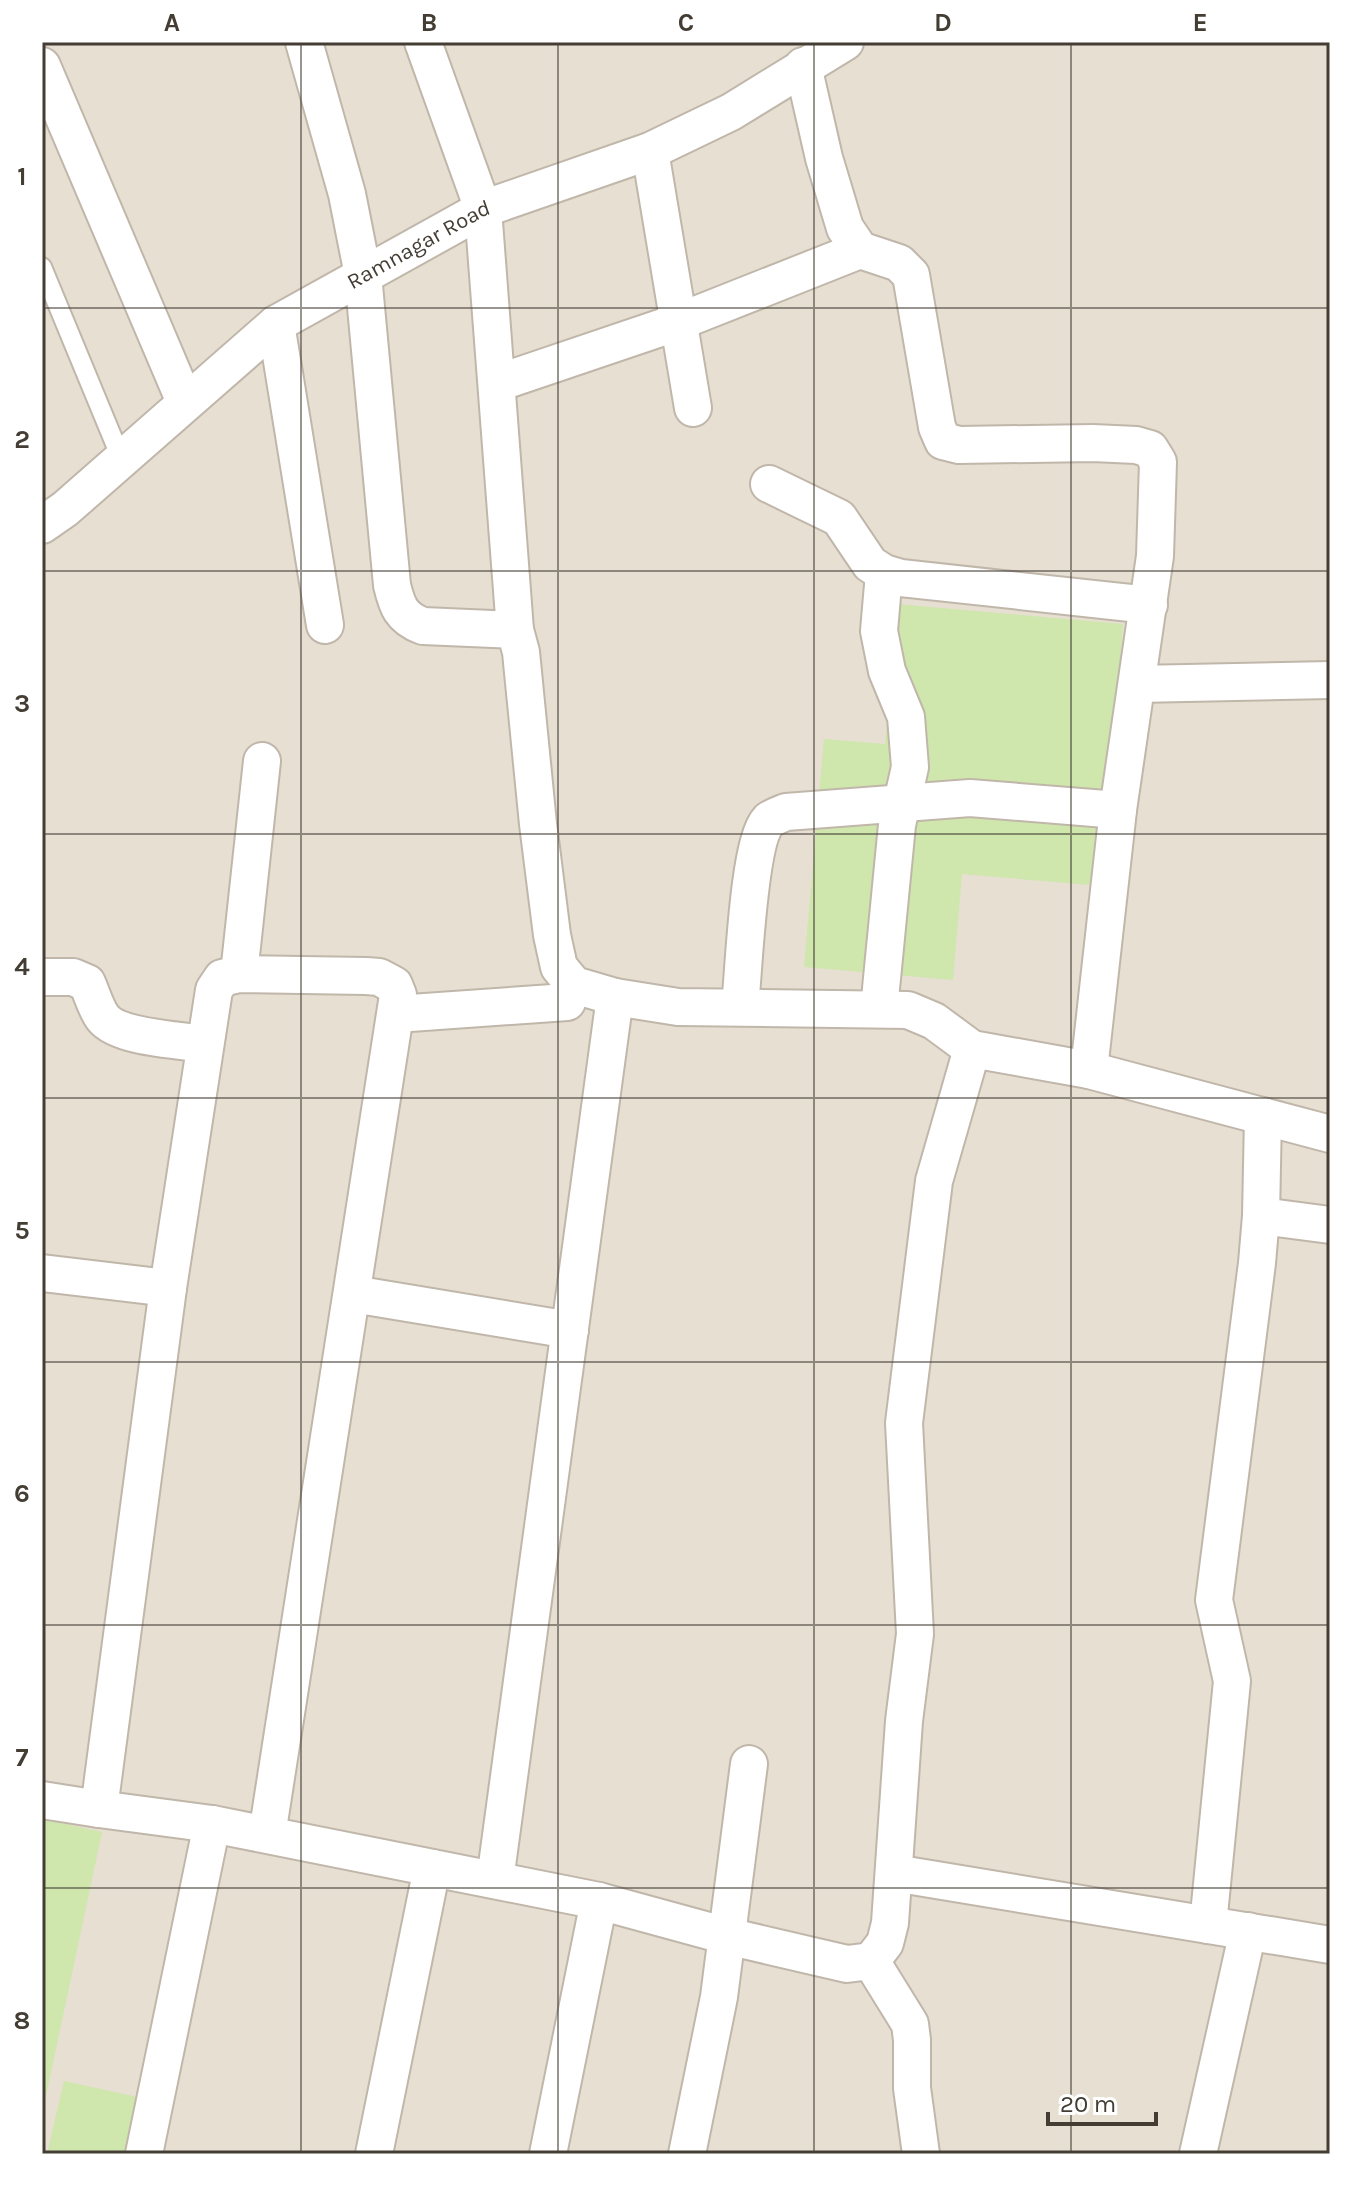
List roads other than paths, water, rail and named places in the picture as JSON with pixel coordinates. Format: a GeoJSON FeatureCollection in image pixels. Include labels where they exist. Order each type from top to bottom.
{"type":"FeatureCollection","features":[{"type":"Feature","properties":{"kind":"street"},"geometry":{"type":"LineString","coordinates":[[304,42],[347,194],[363,275],[392,585],[398,608],[409,621],[423,626],[515,630]]}},
{"type":"Feature","properties":{"kind":"street"},"geometry":{"type":"LineString","coordinates":[[423,42],[483,209],[515,630],[521,652],[540,840],[559,967],[574,985],[615,997],[678,1007],[908,1010],[934,1021],[972,1049],[1089,1070],[1330,1134]]}},
{"type":"Feature","properties":{"kind":"street","name":"Ramnagar Road"},"geometry":{"type":"LineString","coordinates":[[42,525],[65,509],[276,324],[483,209],[650,151],[731,112],[845,42]]}},
{"type":"Feature","properties":{"kind":"street"},"geometry":{"type":"LineString","coordinates":[[42,66],[185,402]]}},
{"type":"Feature","properties":{"kind":"street"},"geometry":{"type":"LineString","coordinates":[[803,66],[824,158],[845,228],[860,250],[899,263],[911,275],[937,427],[943,441],[959,445],[1136,445],[1150,449],[1158,462],[1155,556],[1118,810],[1089,1070]]}},
{"type":"Feature","properties":{"kind":"street"},"geometry":{"type":"LineString","coordinates":[[650,151],[693,408]]}},
{"type":"Feature","properties":{"kind":"street"},"geometry":{"type":"LineString","coordinates":[[498,383],[678,322],[860,250]]}},
{"type":"Feature","properties":{"kind":"street"},"geometry":{"type":"LineString","coordinates":[[276,324],[325,625]]}},
{"type":"Feature","properties":{"kind":"street"},"geometry":{"type":"LineString","coordinates":[[769,484],[839,518],[870,564],[884,573],[901,578],[1149,605]]}},
{"type":"Feature","properties":{"kind":"street"},"geometry":{"type":"LineString","coordinates":[[879,1009],[890,880],[910,767],[906,717],[887,671],[879,631],[884,573]]}},
{"type":"Feature","properties":{"kind":"street"},"geometry":{"type":"LineString","coordinates":[[1137,684],[1330,680]]}},
{"type":"Feature","properties":{"kind":"street"},"geometry":{"type":"LineString","coordinates":[[239,974],[262,761]]}},
{"type":"Feature","properties":{"kind":"street"},"geometry":{"type":"LineString","coordinates":[[740,1006],[754,861],[760,836],[770,820],[786,812],[970,798],[1118,810]]}},
{"type":"Feature","properties":{"kind":"street"},"geometry":{"type":"LineString","coordinates":[[99,1809],[168,1288],[214,990],[222,978],[239,974],[379,977],[394,985],[398,995],[396,1014],[267,1835]]}},
{"type":"Feature","properties":{"kind":"street"},"geometry":{"type":"LineString","coordinates":[[42,977],[73,977],[87,983],[103,1018],[114,1027],[133,1033],[205,1044]]}},
{"type":"Feature","properties":{"kind":"street"},"geometry":{"type":"LineString","coordinates":[[495,1880],[615,997]]}},
{"type":"Feature","properties":{"kind":"street"},"geometry":{"type":"LineString","coordinates":[[396,1014],[567,1002]]}},
{"type":"Feature","properties":{"kind":"street"},"geometry":{"type":"LineString","coordinates":[[42,1800],[212,1824],[599,1901],[727,1936],[847,1964],[871,1961],[885,1943],[887,1933],[904,1721],[915,1634],[904,1423],[934,1181],[972,1049]]}},
{"type":"Feature","properties":{"kind":"street"},"geometry":{"type":"LineString","coordinates":[[1208,1925],[1232,1681],[1214,1600],[1261,1216],[1263,1116]]}},
{"type":"Feature","properties":{"kind":"street"},"geometry":{"type":"LineString","coordinates":[[1261,1216],[1330,1225]]}},
{"type":"Feature","properties":{"kind":"street"},"geometry":{"type":"LineString","coordinates":[[42,1273],[168,1288]]}},
{"type":"Feature","properties":{"kind":"street"},"geometry":{"type":"LineString","coordinates":[[353,1294],[570,1330]]}},
{"type":"Feature","properties":{"kind":"street"},"geometry":{"type":"LineString","coordinates":[[687,2154],[719,1997],[749,1764]]}},
{"type":"Feature","properties":{"kind":"street"},"geometry":{"type":"LineString","coordinates":[[144,2154],[212,1824]]}},
{"type":"Feature","properties":{"kind":"street"},"geometry":{"type":"LineString","coordinates":[[374,2154],[432,1868]]}},
{"type":"Feature","properties":{"kind":"street"},"geometry":{"type":"LineString","coordinates":[[894,1873],[1330,1945]]}},
{"type":"Feature","properties":{"kind":"street"},"geometry":{"type":"LineString","coordinates":[[548,2154],[599,1901]]}},
{"type":"Feature","properties":{"kind":"street"},"geometry":{"type":"LineString","coordinates":[[1198,2154],[1248,1931]]}},
{"type":"Feature","properties":{"kind":"street"},"geometry":{"type":"LineString","coordinates":[[871,1961],[910,2024],[912,2088],[921,2154]]}},
{"type":"Feature","properties":{"kind":"lane"},"geometry":{"type":"LineString","coordinates":[[42,267],[121,458]]}}]}
